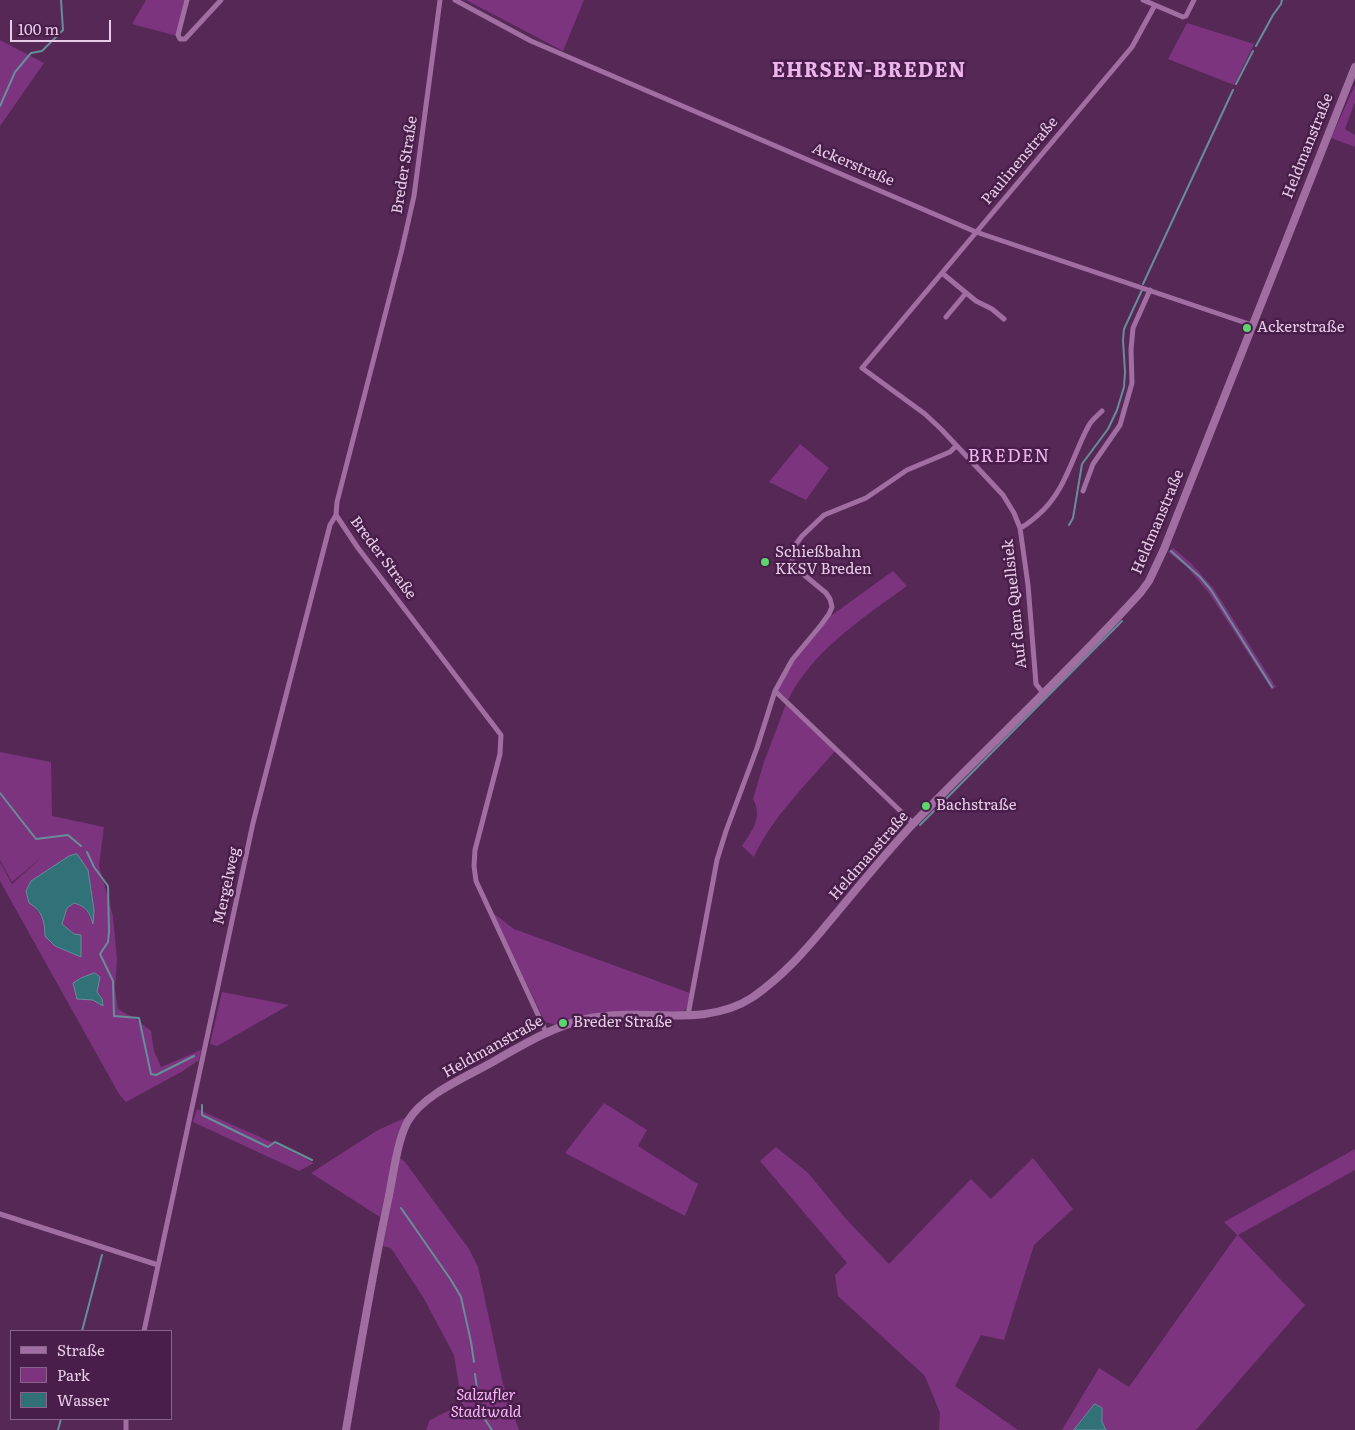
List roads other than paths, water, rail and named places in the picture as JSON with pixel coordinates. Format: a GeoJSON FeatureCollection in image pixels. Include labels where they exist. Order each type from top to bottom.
{"type":"FeatureCollection","features":[{"type":"Feature","properties":{"kind":"main road","name":"Heldmanstraße"},"geometry":{"type":"LineString","coordinates":[[346,1430],[400,1142],[408,1120],[418,1108],[434,1095],[546,1032],[588,1018],[623,1014],[705,1014],[737,1006],[765,988],[781,975],[810,945],[914,824],[1130,605],[1150,581],[1354,71]]}},
{"type":"Feature","properties":{"kind":"street"},"geometry":{"type":"LineString","coordinates":[[187,0],[178,35],[180,39],[185,38],[221,0]]}},
{"type":"Feature","properties":{"kind":"street","name":"Breder Straße"},"geometry":{"type":"LineString","coordinates":[[440,0],[414,196],[337,502],[336,515],[358,548],[501,735],[500,754],[476,850],[474,866],[476,881],[546,1032]]}},
{"type":"Feature","properties":{"kind":"street","name":"Ackerstraße"},"geometry":{"type":"LineString","coordinates":[[455,0],[531,41],[976,232],[1252,325]]}},
{"type":"Feature","properties":{"kind":"street"},"geometry":{"type":"LineString","coordinates":[[1143,0],[1183,17],[1186,16],[1194,0]]}},
{"type":"Feature","properties":{"kind":"street","name":"Paulinenstraße"},"geometry":{"type":"LineString","coordinates":[[862,368],[1132,48],[1154,5]]}},
{"type":"Feature","properties":{"kind":"street"},"geometry":{"type":"LineString","coordinates":[[942,273],[966,293],[1004,319]]}},
{"type":"Feature","properties":{"kind":"street"},"geometry":{"type":"LineString","coordinates":[[1083,491],[1092,464],[1120,425],[1132,383],[1131,350],[1133,328],[1150,290]]}},
{"type":"Feature","properties":{"kind":"street"},"geometry":{"type":"LineString","coordinates":[[946,317],[966,293]]}},
{"type":"Feature","properties":{"kind":"street","name":"Auf dem Quellsiek"},"geometry":{"type":"LineString","coordinates":[[862,368],[925,414],[1008,502],[1020,528],[1028,586],[1035,679],[1036,684],[1043,693]]}},
{"type":"Feature","properties":{"kind":"street"},"geometry":{"type":"LineString","coordinates":[[1020,528],[1045,509],[1055,498],[1090,424],[1102,411]]}},
{"type":"Feature","properties":{"kind":"street"},"geometry":{"type":"LineString","coordinates":[[688,1015],[717,860],[775,691],[792,660],[821,625],[832,607],[826,593],[796,570],[792,562],[793,548],[802,536],[824,515],[866,498],[907,470],[950,452],[956,446]]}},
{"type":"Feature","properties":{"kind":"street","name":"Mergelweg"},"geometry":{"type":"LineString","coordinates":[[144,1330],[253,823],[330,525],[336,515]]}},
{"type":"Feature","properties":{"kind":"street"},"geometry":{"type":"LineString","coordinates":[[775,691],[914,824]]}},
{"type":"Feature","properties":{"kind":"street"},"geometry":{"type":"LineString","coordinates":[[0,1214],[158,1265]]}},
{"type":"Feature","properties":{"kind":"water"},"geometry":{"type":"Polygon","coordinates":[[[77,854],[88,870],[94,910],[93,924],[87,910],[74,903],[67,908],[62,924],[74,934],[81,935],[81,957],[55,946],[45,936],[42,917],[37,909],[29,903],[26,891],[31,881],[69,856],[77,854]]]}},
{"type":"Feature","properties":{"kind":"water"},"geometry":{"type":"Polygon","coordinates":[[[95,973],[100,977],[97,992],[102,999],[103,1006],[93,1000],[77,999],[73,983],[95,973]]]}},
{"type":"Feature","properties":{"kind":"water"},"geometry":{"type":"Polygon","coordinates":[[[1095,1404],[1102,1408],[1102,1422],[1106,1430],[1074,1430],[1095,1404]]]}},
{"type":"Feature","properties":{"kind":"waterway"},"geometry":{"type":"LineString","coordinates":[[0,106],[15,72],[31,53],[42,51],[63,30],[61,0]]}},
{"type":"Feature","properties":{"kind":"waterway"},"geometry":{"type":"LineString","coordinates":[[1256,46],[1282,0]]}},
{"type":"Feature","properties":{"kind":"waterway"},"geometry":{"type":"LineString","coordinates":[[1236,84],[1253,51]]}},
{"type":"Feature","properties":{"kind":"waterway"},"geometry":{"type":"LineString","coordinates":[[1143,284],[1233,90]]}},
{"type":"Feature","properties":{"kind":"waterway"},"geometry":{"type":"LineString","coordinates":[[1069,525],[1073,518],[1082,464],[1108,429],[1117,410],[1124,387],[1124,329],[1142,290]]}},
{"type":"Feature","properties":{"kind":"waterway"},"geometry":{"type":"LineString","coordinates":[[1171,551],[1200,577],[1211,590],[1272,687]]}},
{"type":"Feature","properties":{"kind":"waterway"},"geometry":{"type":"LineString","coordinates":[[920,825],[1122,621]]}},
{"type":"Feature","properties":{"kind":"waterway"},"geometry":{"type":"LineString","coordinates":[[0,793],[36,839],[68,835],[81,846]]}},
{"type":"Feature","properties":{"kind":"waterway"},"geometry":{"type":"LineString","coordinates":[[87,852],[94,867],[108,886],[108,942],[100,954],[113,981],[114,1016],[139,1018],[151,1074],[156,1075],[194,1056]]}},
{"type":"Feature","properties":{"kind":"waterway"},"geometry":{"type":"LineString","coordinates":[[202,1105],[202,1115],[268,1147],[275,1142],[312,1160]]}},
{"type":"Feature","properties":{"kind":"waterway"},"geometry":{"type":"LineString","coordinates":[[401,1208],[461,1297],[474,1362]]}},
{"type":"Feature","properties":{"kind":"waterway"},"geometry":{"type":"LineString","coordinates":[[82,1330],[102,1255]]}},
{"type":"Feature","properties":{"kind":"waterway"},"geometry":{"type":"LineString","coordinates":[[475,1374],[480,1412],[492,1430]]}},
{"type":"Feature","properties":{"kind":"waterway"},"geometry":{"type":"LineString","coordinates":[[58,1430],[61,1420]]}},
{"type":"Feature","properties":{"kind":"place","name":"Ackerstraße"},"geometry":{"type":"Point","coordinates":[1247,328]}},
{"type":"Feature","properties":{"kind":"place","name":"Schießbahn KKSV Breden"},"geometry":{"type":"Point","coordinates":[765,562]}},
{"type":"Feature","properties":{"kind":"place","name":"Bachstraße"},"geometry":{"type":"Point","coordinates":[926,806]}},
{"type":"Feature","properties":{"kind":"place","name":"Breder Straße"},"geometry":{"type":"Point","coordinates":[563,1023]}},
{"type":"Feature","properties":{"kind":"district","name":"EHRSEN-BREDEN"},"geometry":{"type":"Point","coordinates":[869,71]}},
{"type":"Feature","properties":{"kind":"district","name":"BREDEN"},"geometry":{"type":"Point","coordinates":[1009,457]}},
{"type":"Feature","properties":{"kind":"park label","name":"Salzufler Stadtwald"},"geometry":{"type":"Point","coordinates":[486,1404]}}]}
